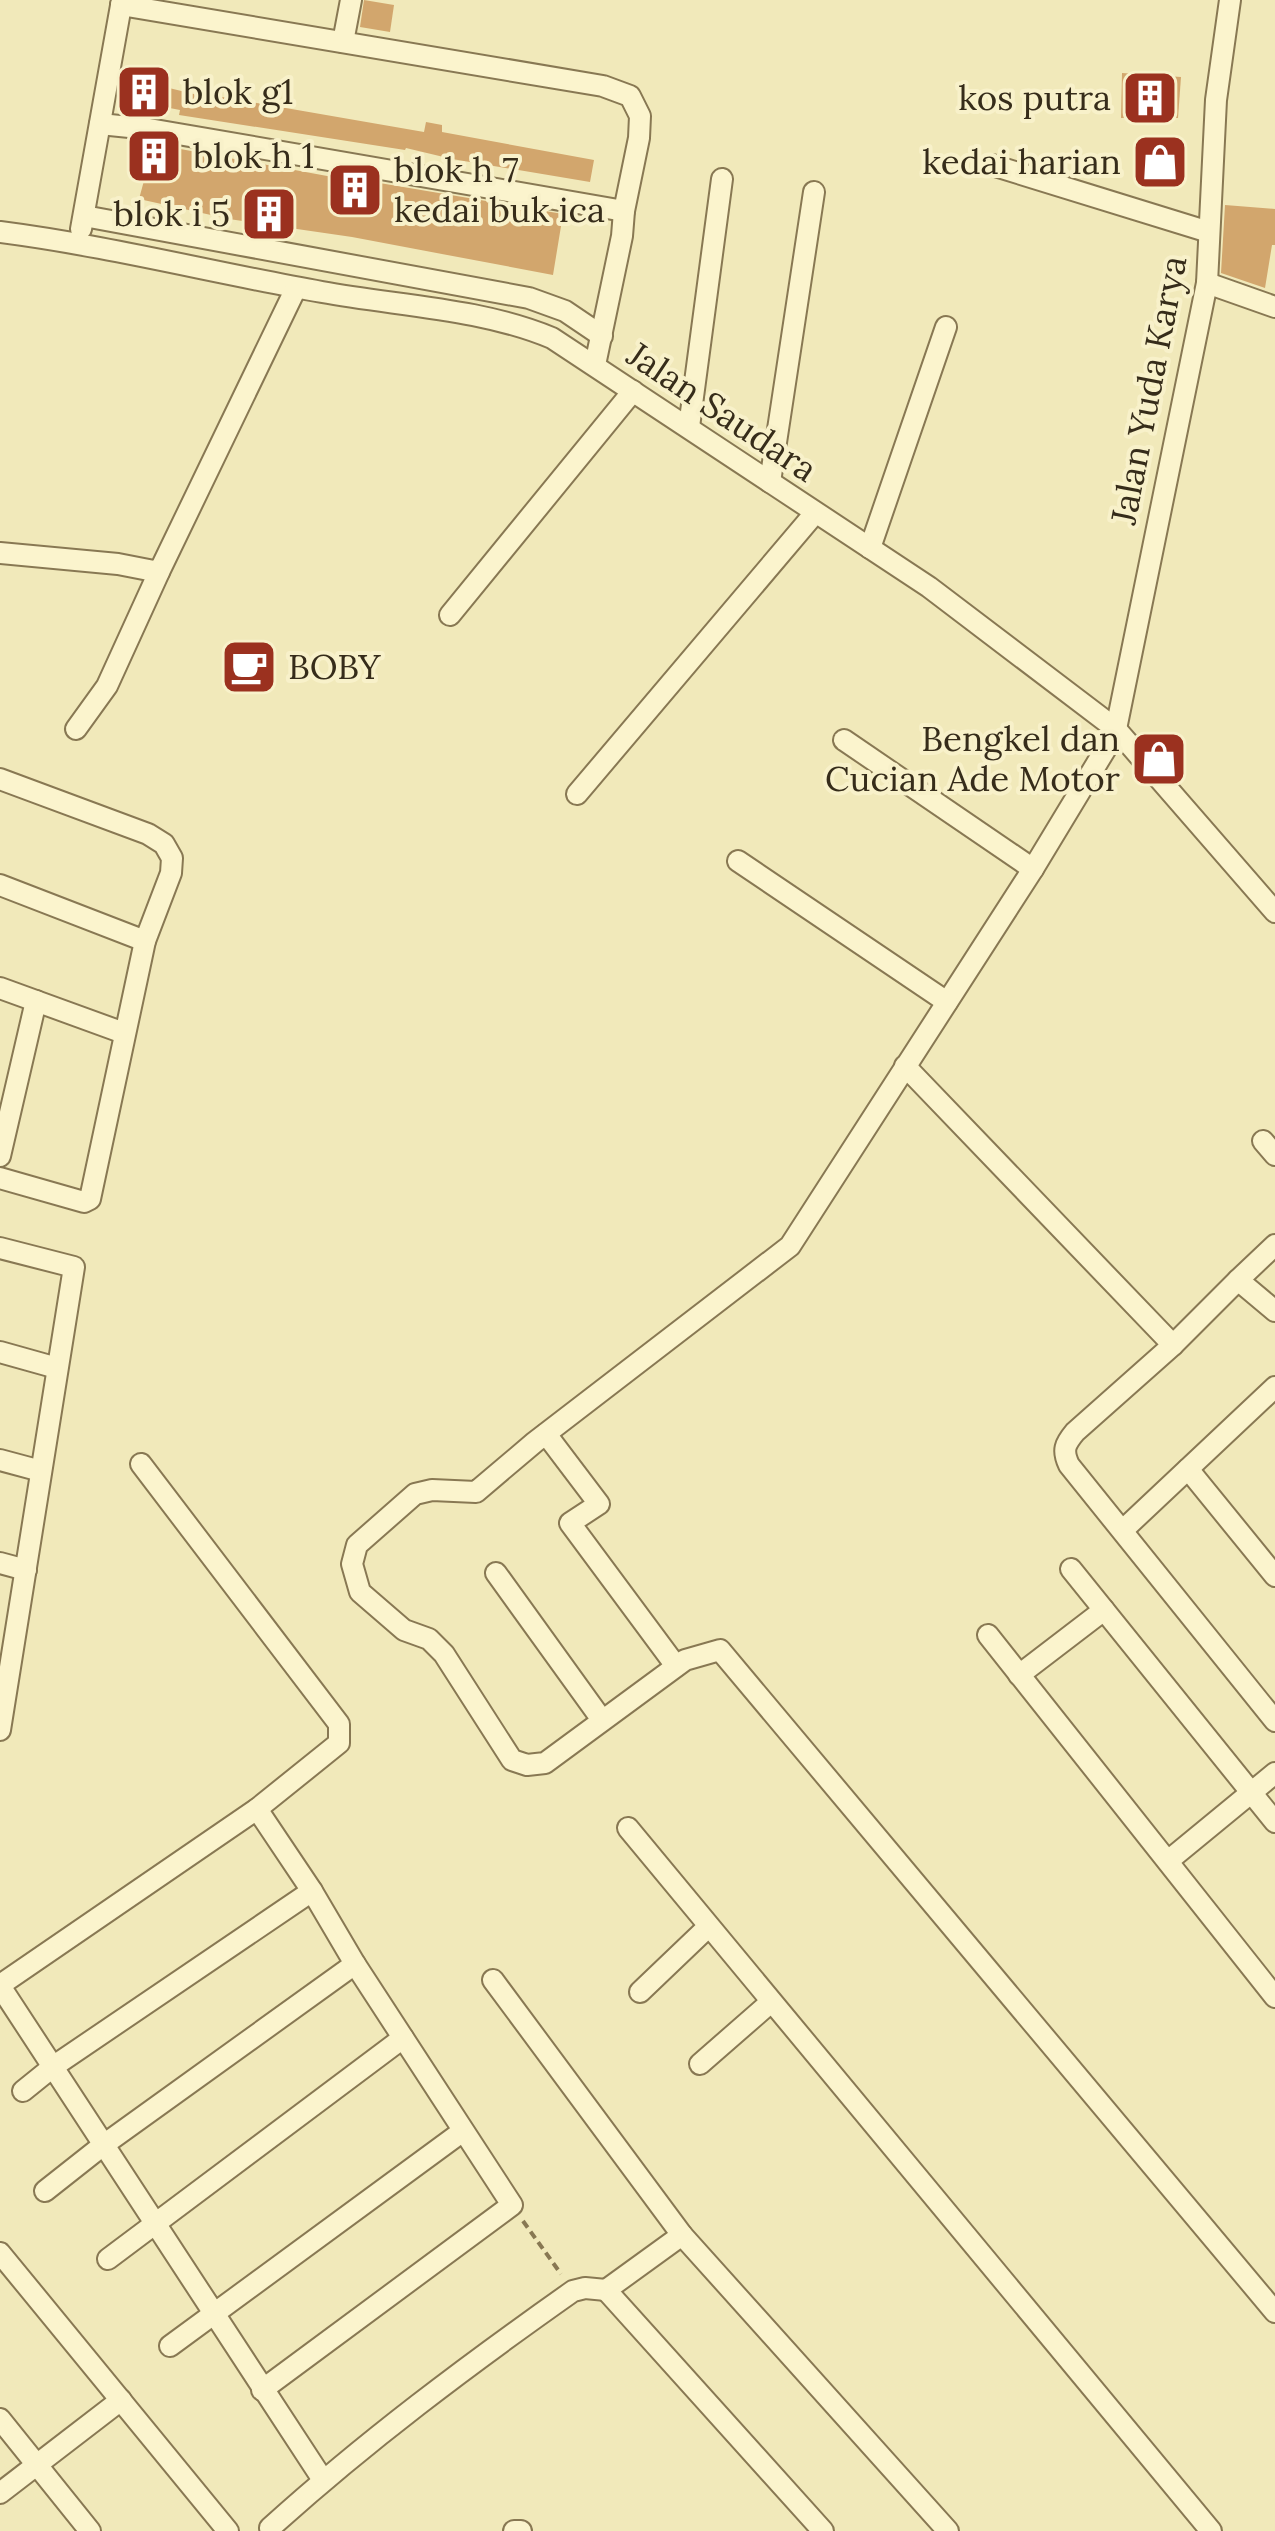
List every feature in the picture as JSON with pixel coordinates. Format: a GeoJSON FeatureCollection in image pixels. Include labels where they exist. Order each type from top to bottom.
{"type":"FeatureCollection","features":[{"type":"Feature","properties":{"kind":"street"},"geometry":{"type":"LineString","coordinates":[[343,42],[351,0]]}},
{"type":"Feature","properties":{"kind":"street","name":"Jalan Yuda Karya"},"geometry":{"type":"LineString","coordinates":[[602,1720],[545,1763],[512,1760],[444,1654],[429,1639],[404,1630],[360,1592],[352,1564],[358,1545],[414,1494],[432,1490],[476,1492],[790,1246],[1034,870],[1116,729],[1207,282],[1216,100],[1230,0]]}},
{"type":"Feature","properties":{"kind":"street"},"geometry":{"type":"LineString","coordinates":[[79,242],[122,2],[603,86],[630,96],[640,116],[622,236],[594,365]]}},
{"type":"Feature","properties":{"kind":"street"},"geometry":{"type":"LineString","coordinates":[[100,124],[149,129],[624,212]]}},
{"type":"Feature","properties":{"kind":"street"},"geometry":{"type":"LineString","coordinates":[[992,165],[1210,232]]}},
{"type":"Feature","properties":{"kind":"street"},"geometry":{"type":"LineString","coordinates":[[689,427],[722,179]]}},
{"type":"Feature","properties":{"kind":"street"},"geometry":{"type":"LineString","coordinates":[[770,482],[814,192]]}},
{"type":"Feature","properties":{"kind":"street"},"geometry":{"type":"LineString","coordinates":[[84,216],[529,298],[566,312],[602,336]]}},
{"type":"Feature","properties":{"kind":"street","name":"Jalan Saudara"},"geometry":{"type":"LineString","coordinates":[[0,232],[79,242],[382,303],[495,318],[552,338],[943,597],[1116,729],[1275,912]]}},
{"type":"Feature","properties":{"kind":"street"},"geometry":{"type":"LineString","coordinates":[[382,303],[386,272]]}},
{"type":"Feature","properties":{"kind":"street"},"geometry":{"type":"LineString","coordinates":[[1207,282],[1275,306]]}},
{"type":"Feature","properties":{"kind":"street"},"geometry":{"type":"LineString","coordinates":[[76,729],[106,686],[296,288]]}},
{"type":"Feature","properties":{"kind":"street"},"geometry":{"type":"LineString","coordinates":[[870,548],[946,327]]}},
{"type":"Feature","properties":{"kind":"street"},"geometry":{"type":"LineString","coordinates":[[450,614],[633,391]]}},
{"type":"Feature","properties":{"kind":"street"},"geometry":{"type":"LineString","coordinates":[[577,794],[815,513]]}},
{"type":"Feature","properties":{"kind":"street"},"geometry":{"type":"LineString","coordinates":[[0,554],[118,564],[160,572]]}},
{"type":"Feature","properties":{"kind":"street"},"geometry":{"type":"LineString","coordinates":[[844,740],[1034,870]]}},
{"type":"Feature","properties":{"kind":"street"},"geometry":{"type":"LineString","coordinates":[[0,779],[148,834],[164,844],[172,858],[171,873],[145,941],[89,1201],[0,1178]]}},
{"type":"Feature","properties":{"kind":"street"},"geometry":{"type":"LineString","coordinates":[[738,861],[947,1002]]}},
{"type":"Feature","properties":{"kind":"street"},"geometry":{"type":"LineString","coordinates":[[0,886],[145,941]]}},
{"type":"Feature","properties":{"kind":"street"},"geometry":{"type":"LineString","coordinates":[[0,988],[124,1032]]}},
{"type":"Feature","properties":{"kind":"street"},"geometry":{"type":"LineString","coordinates":[[0,1156],[36,1001]]}},
{"type":"Feature","properties":{"kind":"street"},"geometry":{"type":"LineString","coordinates":[[905,1066],[1173,1345]]}},
{"type":"Feature","properties":{"kind":"street"},"geometry":{"type":"LineString","coordinates":[[1275,1246],[1065,1444],[1064,1454],[1275,1721]]}},
{"type":"Feature","properties":{"kind":"street"},"geometry":{"type":"LineString","coordinates":[[0,1248],[74,1267],[3,1691],[0,1730]]}},
{"type":"Feature","properties":{"kind":"street"},"geometry":{"type":"LineString","coordinates":[[1238,1280],[1275,1311]]}},
{"type":"Feature","properties":{"kind":"street"},"geometry":{"type":"LineString","coordinates":[[0,1352],[56,1368]]}},
{"type":"Feature","properties":{"kind":"street"},"geometry":{"type":"LineString","coordinates":[[1124,1530],[1275,1387]]}},
{"type":"Feature","properties":{"kind":"street"},"geometry":{"type":"LineString","coordinates":[[546,1434],[600,1504],[570,1523],[676,1666]]}},
{"type":"Feature","properties":{"kind":"street"},"geometry":{"type":"LineString","coordinates":[[0,1460],[41,1471]]}},
{"type":"Feature","properties":{"kind":"street"},"geometry":{"type":"LineString","coordinates":[[141,1464],[339,1724],[339,1743],[256,1809],[0,1986],[323,2480]]}},
{"type":"Feature","properties":{"kind":"street"},"geometry":{"type":"LineString","coordinates":[[1188,1469],[1275,1576]]}},
{"type":"Feature","properties":{"kind":"street"},"geometry":{"type":"LineString","coordinates":[[0,1563],[26,1570]]}},
{"type":"Feature","properties":{"kind":"street"},"geometry":{"type":"LineString","coordinates":[[1071,1569],[1275,1822]]}},
{"type":"Feature","properties":{"kind":"street"},"geometry":{"type":"LineString","coordinates":[[496,1573],[602,1720],[676,1666],[696,1655],[720,1650],[1275,2312]]}},
{"type":"Feature","properties":{"kind":"street"},"geometry":{"type":"LineString","coordinates":[[1019,1674],[1104,1610]]}},
{"type":"Feature","properties":{"kind":"street"},"geometry":{"type":"LineString","coordinates":[[988,1635],[1274,1995]]}},
{"type":"Feature","properties":{"kind":"street"},"geometry":{"type":"LineString","coordinates":[[1168,1861],[1275,1772]]}},
{"type":"Feature","properties":{"kind":"street"},"geometry":{"type":"LineString","coordinates":[[256,1809],[512,2205],[262,2390]]}},
{"type":"Feature","properties":{"kind":"street"},"geometry":{"type":"LineString","coordinates":[[628,1828],[1212,2531]]}},
{"type":"Feature","properties":{"kind":"street"},"geometry":{"type":"LineString","coordinates":[[23,2091],[312,1891]]}},
{"type":"Feature","properties":{"kind":"street"},"geometry":{"type":"LineString","coordinates":[[640,1992],[708,1926]]}},
{"type":"Feature","properties":{"kind":"street"},"geometry":{"type":"LineString","coordinates":[[45,2191],[356,1964]]}},
{"type":"Feature","properties":{"kind":"street"},"geometry":{"type":"LineString","coordinates":[[493,1980],[682,2236],[948,2531]]}},
{"type":"Feature","properties":{"kind":"street"},"geometry":{"type":"LineString","coordinates":[[700,2064],[771,2002]]}},
{"type":"Feature","properties":{"kind":"street"},"geometry":{"type":"LineString","coordinates":[[108,2259],[404,2038]]}},
{"type":"Feature","properties":{"kind":"street"},"geometry":{"type":"LineString","coordinates":[[170,2346],[463,2131]]}},
{"type":"Feature","properties":{"kind":"street"},"geometry":{"type":"LineString","coordinates":[[270,2530],[323,2480],[485,2353],[573,2291],[606,2290],[682,2236]]}},
{"type":"Feature","properties":{"kind":"street"},"geometry":{"type":"LineString","coordinates":[[0,2252],[228,2531]]}},
{"type":"Feature","properties":{"kind":"street"},"geometry":{"type":"LineString","coordinates":[[606,2290],[822,2531]]}},
{"type":"Feature","properties":{"kind":"street"},"geometry":{"type":"LineString","coordinates":[[0,2494],[121,2400]]}},
{"type":"Feature","properties":{"kind":"street"},"geometry":{"type":"LineString","coordinates":[[0,2418],[90,2531]]}},
{"type":"Feature","properties":{"kind":"street"},"geometry":{"type":"LineString","coordinates":[[514,2531],[521,2531]]}},
{"type":"Feature","properties":{"kind":"path"},"geometry":{"type":"LineString","coordinates":[[512,2205],[573,2291]]}},
{"type":"Feature","properties":{"kind":"building"},"geometry":{"type":"Polygon","coordinates":[[[364,0],[394,5],[390,32],[360,27],[364,0]]]}},
{"type":"Feature","properties":{"kind":"building"},"geometry":{"type":"Polygon","coordinates":[[[146,65],[168,69],[165,87],[210,98],[211,95],[424,132],[426,122],[442,125],[442,132],[594,160],[590,182],[406,148],[179,115],[180,110],[123,99],[124,84],[144,84],[146,65]]]}},
{"type":"Feature","properties":{"kind":"building","name":"kos putra"},"geometry":{"type":"Polygon","coordinates":[[[1122,73],[1181,77],[1178,118],[1121,118],[1122,73]]]}},
{"type":"Feature","properties":{"kind":"building"},"geometry":{"type":"Polygon","coordinates":[[[148,143],[563,214],[553,275],[352,237],[229,219],[139,199],[148,166],[143,165],[148,143]]]}},
{"type":"Feature","properties":{"kind":"building","name":"kedai harian"},"geometry":{"type":"Polygon","coordinates":[[[1150,151],[1174,154],[1171,175],[1147,169],[1150,151]]]}},
{"type":"Feature","properties":{"kind":"building"},"geometry":{"type":"Polygon","coordinates":[[[1225,205],[1275,209],[1275,245],[1265,288],[1221,273],[1225,205]]]}},
{"type":"Feature","properties":{"kind":"place","name":"blok g1"},"geometry":{"type":"Point","coordinates":[144,92]}},
{"type":"Feature","properties":{"kind":"place","name":"kos putra"},"geometry":{"type":"Point","coordinates":[1150,98]}},
{"type":"Feature","properties":{"kind":"place","name":"blok h 1"},"geometry":{"type":"Point","coordinates":[154,156]}},
{"type":"Feature","properties":{"kind":"place","name":"kedai harian"},"geometry":{"type":"Point","coordinates":[1160,162]}},
{"type":"Feature","properties":{"kind":"place","name":"blok h 7 kedai buk ica"},"geometry":{"type":"Point","coordinates":[355,190]}},
{"type":"Feature","properties":{"kind":"place","name":"blok i 5"},"geometry":{"type":"Point","coordinates":[269,214]}},
{"type":"Feature","properties":{"kind":"place","name":"BOBY"},"geometry":{"type":"Point","coordinates":[249,667]}},
{"type":"Feature","properties":{"kind":"place","name":"Bengkel dan Cucian Ade Motor"},"geometry":{"type":"Point","coordinates":[1159,759]}}]}
